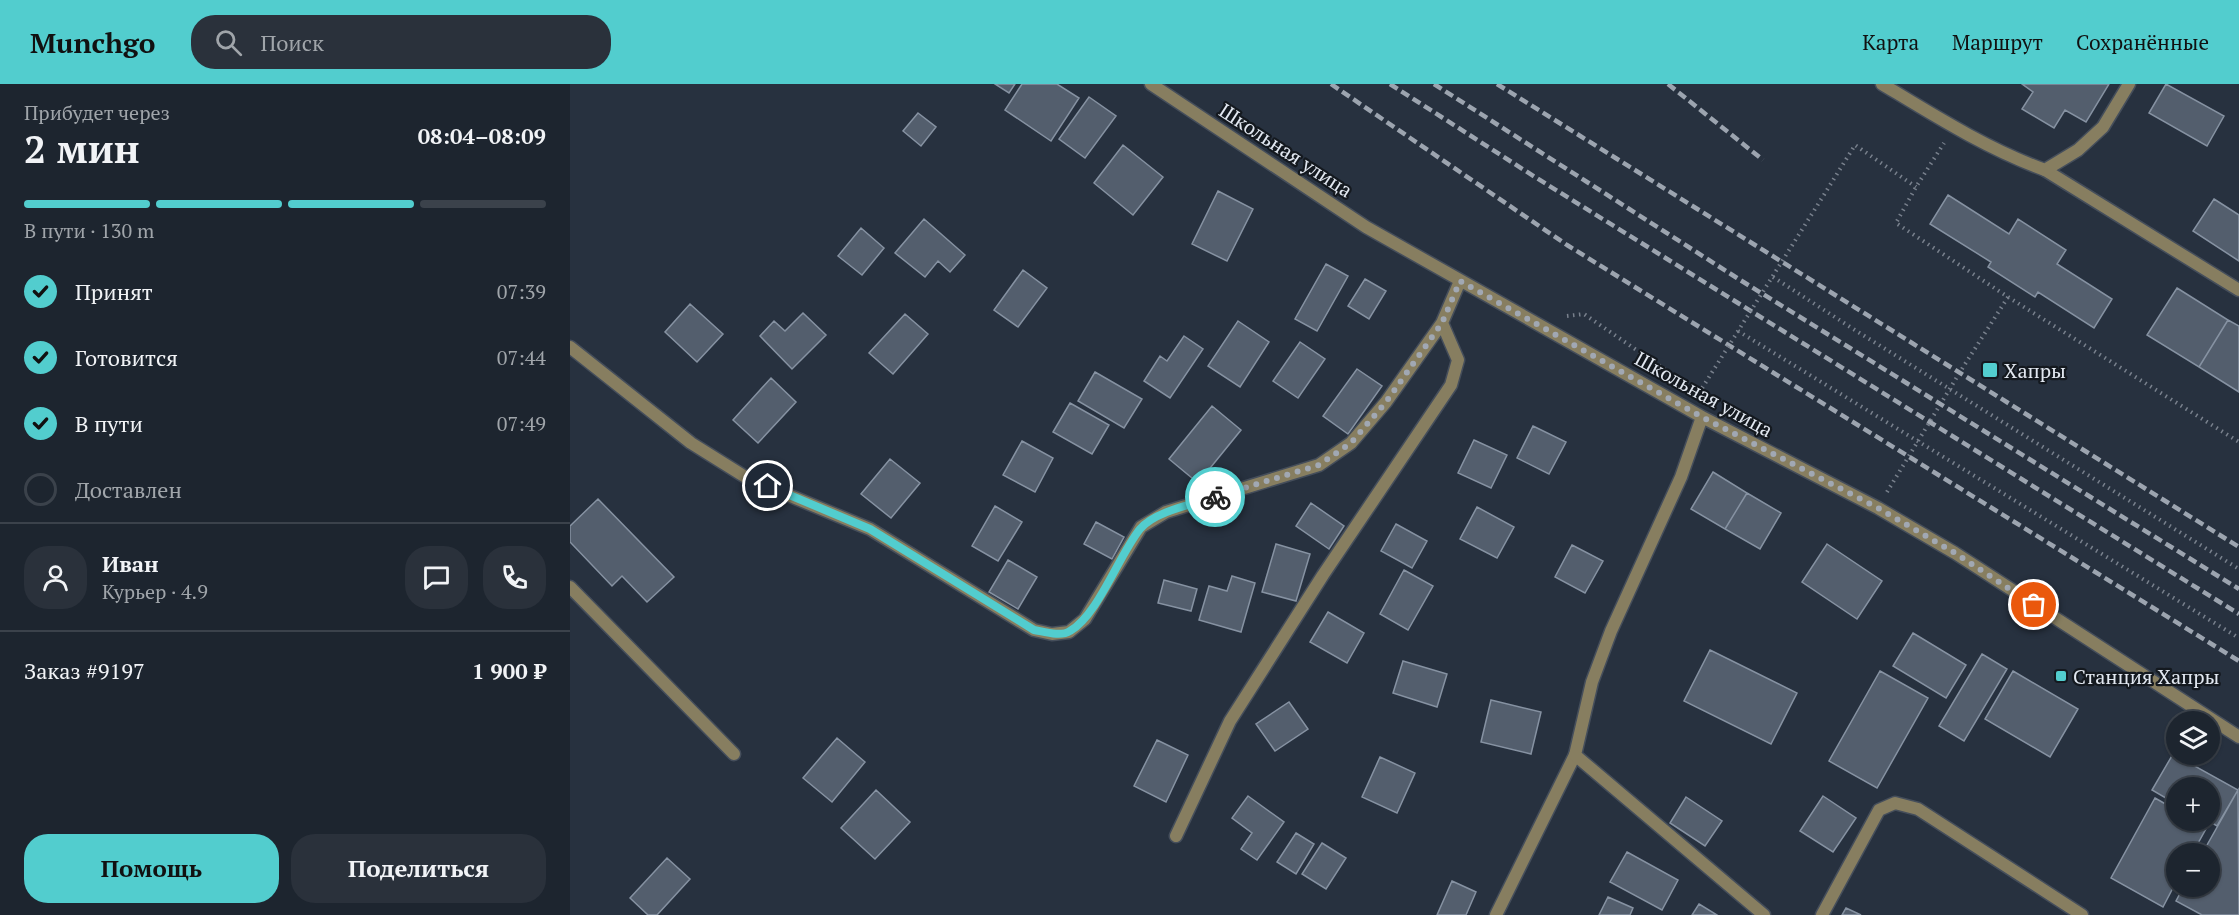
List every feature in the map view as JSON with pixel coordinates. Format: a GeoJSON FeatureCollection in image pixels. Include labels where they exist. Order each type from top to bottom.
{"type":"FeatureCollection","features":[{"type":"Feature","properties":{"kind":"street","name":"Школьная улица"},"geometry":{"type":"LineString","coordinates":[[1150,84],[1366,226],[1460,281],[1702,417],[1878,508],[1955,553],[2239,737]]}},
{"type":"Feature","properties":{"kind":"street"},"geometry":{"type":"LineString","coordinates":[[1882,84],[1955,127],[2016,159],[2045,170],[2239,290]]}},
{"type":"Feature","properties":{"kind":"street"},"geometry":{"type":"LineString","coordinates":[[2045,170],[2078,150],[2103,127],[2129,84]]}},
{"type":"Feature","properties":{"kind":"street"},"geometry":{"type":"LineString","coordinates":[[570,347],[690,443],[747,478],[870,529],[1034,630],[1052,634],[1069,632],[1085,619],[1141,527],[1166,512],[1319,465],[1351,443],[1386,402],[1442,323],[1460,281]]}},
{"type":"Feature","properties":{"kind":"street"},"geometry":{"type":"LineString","coordinates":[[1176,837],[1230,721],[1323,575],[1451,385],[1458,360],[1442,323]]}},
{"type":"Feature","properties":{"kind":"street"},"geometry":{"type":"LineString","coordinates":[[1496,915],[1575,755],[1592,682],[1611,632],[1681,477],[1702,417]]}},
{"type":"Feature","properties":{"kind":"street"},"geometry":{"type":"LineString","coordinates":[[570,588],[734,754]]}},
{"type":"Feature","properties":{"kind":"street"},"geometry":{"type":"LineString","coordinates":[[1575,755],[1764,915]]}},
{"type":"Feature","properties":{"kind":"street"},"geometry":{"type":"LineString","coordinates":[[1822,915],[1879,810],[1895,803],[1918,809],[2082,915]]}},
{"type":"Feature","properties":{"kind":"path"},"geometry":{"type":"LineString","coordinates":[[1955,127],[1916,186],[1896,223],[2008,297],[2239,442]]}},
{"type":"Feature","properties":{"kind":"path"},"geometry":{"type":"LineString","coordinates":[[1690,386],[1700,393],[1855,146],[1916,186]]}},
{"type":"Feature","properties":{"kind":"path"},"geometry":{"type":"LineString","coordinates":[[1773,277],[2239,569]]}},
{"type":"Feature","properties":{"kind":"path"},"geometry":{"type":"LineString","coordinates":[[1878,508],[2008,297]]}},
{"type":"Feature","properties":{"kind":"path"},"geometry":{"type":"LineString","coordinates":[[1584,314],[1671,373]]}},
{"type":"Feature","properties":{"kind":"path"},"geometry":{"type":"LineString","coordinates":[[1738,330],[2239,638]]}},
{"type":"Feature","properties":{"kind":"building"},"geometry":{"type":"Polygon","coordinates":[[[995,84],[1015,84],[1009,93],[995,84]]]}},
{"type":"Feature","properties":{"kind":"building"},"geometry":{"type":"Polygon","coordinates":[[[1022,84],[1057,84],[1079,98],[1051,141],[1005,110],[1022,84]]]}},
{"type":"Feature","properties":{"kind":"building"},"geometry":{"type":"Polygon","coordinates":[[[2022,84],[2109,84],[2086,122],[2065,110],[2054,128],[2022,109],[2033,92],[2022,84]]]}},
{"type":"Feature","properties":{"kind":"building"},"geometry":{"type":"Polygon","coordinates":[[[2166,84],[2224,116],[2207,146],[2149,113],[2166,84]]]}},
{"type":"Feature","properties":{"kind":"building"},"geometry":{"type":"Polygon","coordinates":[[[1089,97],[1116,116],[1085,158],[1059,139],[1089,97]]]}},
{"type":"Feature","properties":{"kind":"building"},"geometry":{"type":"Polygon","coordinates":[[[918,113],[936,127],[921,146],[903,131],[918,113]]]}},
{"type":"Feature","properties":{"kind":"building"},"geometry":{"type":"Polygon","coordinates":[[[1123,145],[1163,177],[1133,215],[1094,183],[1123,145]]]}},
{"type":"Feature","properties":{"kind":"building"},"geometry":{"type":"Polygon","coordinates":[[[1218,191],[1253,209],[1227,261],[1192,244],[1218,191]]]}},
{"type":"Feature","properties":{"kind":"building"},"geometry":{"type":"Polygon","coordinates":[[[1948,195],[2009,234],[2018,219],[2066,250],[2057,264],[2112,299],[2094,328],[2038,292],[2035,297],[1988,267],[1991,262],[1930,224],[1948,195]]]}},
{"type":"Feature","properties":{"kind":"building"},"geometry":{"type":"Polygon","coordinates":[[[2214,199],[2239,215],[2239,261],[2193,231],[2214,199]]]}},
{"type":"Feature","properties":{"kind":"building"},"geometry":{"type":"Polygon","coordinates":[[[924,219],[965,255],[950,272],[938,261],[925,277],[895,253],[924,219]]]}},
{"type":"Feature","properties":{"kind":"building"},"geometry":{"type":"Polygon","coordinates":[[[861,228],[884,248],[862,275],[838,256],[861,228]]]}},
{"type":"Feature","properties":{"kind":"building"},"geometry":{"type":"Polygon","coordinates":[[[1326,264],[1348,276],[1317,331],[1295,319],[1326,264]]]}},
{"type":"Feature","properties":{"kind":"building"},"geometry":{"type":"Polygon","coordinates":[[[1023,270],[1047,288],[1018,327],[994,310],[1023,270]]]}},
{"type":"Feature","properties":{"kind":"building"},"geometry":{"type":"Polygon","coordinates":[[[1365,279],[1386,291],[1369,319],[1348,306],[1365,279]]]}},
{"type":"Feature","properties":{"kind":"building"},"geometry":{"type":"Polygon","coordinates":[[[2177,288],[2228,320],[2199,367],[2147,335],[2177,288]]]}},
{"type":"Feature","properties":{"kind":"building"},"geometry":{"type":"Polygon","coordinates":[[[690,304],[723,334],[697,362],[665,332],[690,304]]]}},
{"type":"Feature","properties":{"kind":"building"},"geometry":{"type":"Polygon","coordinates":[[[803,313],[826,335],[792,369],[760,336],[774,321],[785,331],[803,313]]]}},
{"type":"Feature","properties":{"kind":"building"},"geometry":{"type":"Polygon","coordinates":[[[905,314],[928,334],[893,374],[869,353],[905,314]]]}},
{"type":"Feature","properties":{"kind":"building"},"geometry":{"type":"Polygon","coordinates":[[[2228,320],[2239,326],[2239,392],[2199,367],[2228,320]]]}},
{"type":"Feature","properties":{"kind":"building"},"geometry":{"type":"Polygon","coordinates":[[[1238,321],[1269,342],[1240,387],[1208,366],[1238,321]]]}},
{"type":"Feature","properties":{"kind":"building"},"geometry":{"type":"Polygon","coordinates":[[[1184,336],[1203,349],[1170,398],[1144,381],[1160,356],[1167,361],[1184,336]]]}},
{"type":"Feature","properties":{"kind":"building"},"geometry":{"type":"Polygon","coordinates":[[[1300,342],[1325,359],[1298,398],[1273,381],[1300,342]]]}},
{"type":"Feature","properties":{"kind":"building"},"geometry":{"type":"Polygon","coordinates":[[[1357,369],[1382,386],[1348,434],[1323,416],[1357,369]]]}},
{"type":"Feature","properties":{"kind":"building"},"geometry":{"type":"Polygon","coordinates":[[[1095,372],[1142,399],[1124,428],[1078,401],[1095,372]]]}},
{"type":"Feature","properties":{"kind":"building"},"geometry":{"type":"Polygon","coordinates":[[[771,378],[796,402],[758,443],[733,420],[771,378]]]}},
{"type":"Feature","properties":{"kind":"building"},"geometry":{"type":"Polygon","coordinates":[[[1070,403],[1109,425],[1092,454],[1053,432],[1070,403]]]}},
{"type":"Feature","properties":{"kind":"building"},"geometry":{"type":"Polygon","coordinates":[[[1212,406],[1241,430],[1198,483],[1169,459],[1212,406]]]}},
{"type":"Feature","properties":{"kind":"building"},"geometry":{"type":"Polygon","coordinates":[[[1533,426],[1566,442],[1549,474],[1517,458],[1533,426]]]}},
{"type":"Feature","properties":{"kind":"building"},"geometry":{"type":"Polygon","coordinates":[[[1474,440],[1507,455],[1491,488],[1458,473],[1474,440]]]}},
{"type":"Feature","properties":{"kind":"building"},"geometry":{"type":"Polygon","coordinates":[[[1022,441],[1053,458],[1035,492],[1003,475],[1022,441]]]}},
{"type":"Feature","properties":{"kind":"building"},"geometry":{"type":"Polygon","coordinates":[[[890,459],[920,483],[891,518],[861,494],[890,459]]]}},
{"type":"Feature","properties":{"kind":"building"},"geometry":{"type":"Polygon","coordinates":[[[1713,472],[1747,493],[1725,529],[1691,509],[1713,472]]]}},
{"type":"Feature","properties":{"kind":"building"},"geometry":{"type":"Polygon","coordinates":[[[1747,493],[1781,513],[1760,549],[1725,529],[1747,493]]]}},
{"type":"Feature","properties":{"kind":"building"},"geometry":{"type":"Polygon","coordinates":[[[598,499],[674,577],[647,602],[622,576],[612,586],[570,542],[570,526],[598,499]]]}},
{"type":"Feature","properties":{"kind":"building"},"geometry":{"type":"Polygon","coordinates":[[[1311,503],[1344,526],[1329,549],[1296,526],[1311,503]]]}},
{"type":"Feature","properties":{"kind":"building"},"geometry":{"type":"Polygon","coordinates":[[[995,506],[1022,522],[998,561],[972,546],[995,506]]]}},
{"type":"Feature","properties":{"kind":"building"},"geometry":{"type":"Polygon","coordinates":[[[1477,507],[1514,527],[1497,558],[1460,539],[1477,507]]]}},
{"type":"Feature","properties":{"kind":"building"},"geometry":{"type":"Polygon","coordinates":[[[1096,522],[1124,537],[1112,559],[1084,544],[1096,522]]]}},
{"type":"Feature","properties":{"kind":"building"},"geometry":{"type":"Polygon","coordinates":[[[1396,524],[1427,541],[1412,568],[1381,551],[1396,524]]]}},
{"type":"Feature","properties":{"kind":"building"},"geometry":{"type":"Polygon","coordinates":[[[1276,544],[1310,554],[1296,601],[1262,592],[1276,544]]]}},
{"type":"Feature","properties":{"kind":"building"},"geometry":{"type":"Polygon","coordinates":[[[1827,544],[1882,581],[1857,619],[1802,582],[1827,544]]]}},
{"type":"Feature","properties":{"kind":"building"},"geometry":{"type":"Polygon","coordinates":[[[1572,545],[1603,561],[1585,593],[1555,577],[1572,545]]]}},
{"type":"Feature","properties":{"kind":"building"},"geometry":{"type":"Polygon","coordinates":[[[1008,560],[1037,577],[1018,609],[989,592],[1008,560]]]}},
{"type":"Feature","properties":{"kind":"building"},"geometry":{"type":"Polygon","coordinates":[[[1404,570],[1433,586],[1408,630],[1380,614],[1404,570]]]}},
{"type":"Feature","properties":{"kind":"building"},"geometry":{"type":"Polygon","coordinates":[[[1232,576],[1255,583],[1241,632],[1199,620],[1209,586],[1227,591],[1232,576]]]}},
{"type":"Feature","properties":{"kind":"building"},"geometry":{"type":"Polygon","coordinates":[[[1164,580],[1197,589],[1191,611],[1158,603],[1164,580]]]}},
{"type":"Feature","properties":{"kind":"building"},"geometry":{"type":"Polygon","coordinates":[[[1328,612],[1364,633],[1347,663],[1310,642],[1328,612]]]}},
{"type":"Feature","properties":{"kind":"building"},"geometry":{"type":"Polygon","coordinates":[[[1913,633],[1966,665],[1946,698],[1893,666],[1913,633]]]}},
{"type":"Feature","properties":{"kind":"building"},"geometry":{"type":"Polygon","coordinates":[[[1710,650],[1797,693],[1771,744],[1684,701],[1710,650]]]}},
{"type":"Feature","properties":{"kind":"building"},"geometry":{"type":"Polygon","coordinates":[[[1982,654],[2007,669],[1964,741],[1939,726],[1982,654]]]}},
{"type":"Feature","properties":{"kind":"building"},"geometry":{"type":"Polygon","coordinates":[[[1403,661],[1447,674],[1437,707],[1393,693],[1403,661]]]}},
{"type":"Feature","properties":{"kind":"building"},"geometry":{"type":"Polygon","coordinates":[[[1880,671],[1928,698],[1877,788],[1829,761],[1880,671]]]}},
{"type":"Feature","properties":{"kind":"building"},"geometry":{"type":"Polygon","coordinates":[[[2013,671],[2078,709],[2050,757],[1985,719],[2013,671]]]}},
{"type":"Feature","properties":{"kind":"building"},"geometry":{"type":"Polygon","coordinates":[[[1491,700],[1541,712],[1531,754],[1481,742],[1491,700]]]}},
{"type":"Feature","properties":{"kind":"building"},"geometry":{"type":"Polygon","coordinates":[[[1289,702],[1308,729],[1275,751],[1256,724],[1289,702]]]}},
{"type":"Feature","properties":{"kind":"building"},"geometry":{"type":"Polygon","coordinates":[[[837,738],[865,762],[832,802],[803,778],[837,738]]]}},
{"type":"Feature","properties":{"kind":"building"},"geometry":{"type":"Polygon","coordinates":[[[1157,740],[1188,755],[1166,802],[1134,786],[1157,740]]]}},
{"type":"Feature","properties":{"kind":"building"},"geometry":{"type":"Polygon","coordinates":[[[1380,757],[1415,773],[1397,813],[1362,797],[1380,757]]]}},
{"type":"Feature","properties":{"kind":"building"},"geometry":{"type":"Polygon","coordinates":[[[2167,765],[2193,765],[2215,777],[2166,777],[2166,798],[2152,790],[2167,765]]]}},
{"type":"Feature","properties":{"kind":"building"},"geometry":{"type":"Polygon","coordinates":[[[2220,780],[2238,790],[2220,821],[2220,780]]]}},
{"type":"Feature","properties":{"kind":"building"},"geometry":{"type":"Polygon","coordinates":[[[876,790],[910,822],[875,859],[841,828],[876,790]]]}},
{"type":"Feature","properties":{"kind":"building"},"geometry":{"type":"Polygon","coordinates":[[[2238,790],[2239,915],[2202,915],[2176,901],[2178,897],[2220,897],[2220,843],[2208,843],[2215,831],[2220,831],[2220,822],[2238,790]]]}},
{"type":"Feature","properties":{"kind":"building"},"geometry":{"type":"Polygon","coordinates":[[[1248,796],[1284,822],[1257,860],[1241,849],[1252,833],[1232,818],[1248,796]]]}},
{"type":"Feature","properties":{"kind":"building"},"geometry":{"type":"Polygon","coordinates":[[[1823,796],[1856,818],[1833,852],[1800,831],[1823,796]]]}},
{"type":"Feature","properties":{"kind":"building"},"geometry":{"type":"Polygon","coordinates":[[[1686,797],[1722,821],[1705,846],[1670,823],[1686,797]]]}},
{"type":"Feature","properties":{"kind":"building"},"geometry":{"type":"Polygon","coordinates":[[[2155,798],[2166,804],[2166,831],[2205,831],[2198,843],[2166,843],[2166,897],[2168,897],[2163,907],[2111,878],[2155,798]]]}},
{"type":"Feature","properties":{"kind":"building"},"geometry":{"type":"Polygon","coordinates":[[[1296,833],[1314,844],[1296,874],[1277,862],[1296,833]]]}},
{"type":"Feature","properties":{"kind":"building"},"geometry":{"type":"Polygon","coordinates":[[[1322,843],[1346,858],[1326,889],[1302,874],[1322,843]]]}},
{"type":"Feature","properties":{"kind":"building"},"geometry":{"type":"Polygon","coordinates":[[[1627,852],[1678,880],[1662,910],[1610,882],[1627,852]]]}},
{"type":"Feature","properties":{"kind":"building"},"geometry":{"type":"Polygon","coordinates":[[[667,858],[690,879],[657,915],[648,915],[630,898],[667,858]]]}},
{"type":"Feature","properties":{"kind":"building"},"geometry":{"type":"Polygon","coordinates":[[[1452,881],[1476,892],[1466,915],[1437,915],[1452,881]]]}},
{"type":"Feature","properties":{"kind":"building"},"geometry":{"type":"Polygon","coordinates":[[[1608,897],[1633,908],[1630,915],[1599,915],[1608,897]]]}},
{"type":"Feature","properties":{"kind":"building"},"geometry":{"type":"Polygon","coordinates":[[[1699,904],[1717,915],[1692,915],[1699,904]]]}},
{"type":"Feature","properties":{"kind":"building"},"geometry":{"type":"Polygon","coordinates":[[[1846,908],[1861,915],[1842,915],[1846,908]]]}},
{"type":"Feature","properties":{"kind":"railway"},"geometry":{"type":"LineString","coordinates":[[1331,84],[1567,245],[2239,661]]}},
{"type":"Feature","properties":{"kind":"railway"},"geometry":{"type":"LineString","coordinates":[[1390,84],[1535,177],[2239,614]]}},
{"type":"Feature","properties":{"kind":"railway"},"geometry":{"type":"LineString","coordinates":[[1434,84],[1737,278],[2239,589]]}},
{"type":"Feature","properties":{"kind":"railway"},"geometry":{"type":"LineString","coordinates":[[1497,84],[2239,547]]}},
{"type":"Feature","properties":{"kind":"railway"},"geometry":{"type":"LineString","coordinates":[[1668,84],[1763,160]]}},
{"type":"Feature","properties":{"kind":"way so far"},"geometry":{"type":"LineString","coordinates":[[1215,497],[1319,465],[1351,443],[1386,402],[1442,323],[1460,281],[1702,417],[1878,508],[1955,553],[2034,605]]}},
{"type":"Feature","properties":{"kind":"place","name":"Хапры"},"geometry":{"type":"Point","coordinates":[1990,370]}},
{"type":"Feature","properties":{"kind":"place","name":"Станция Хапры"},"geometry":{"type":"Point","coordinates":[2061,676]}},
{"type":"Feature","properties":{"kind":"route"},"geometry":{"type":"LineString","coordinates":[[768,486],[870,529],[1034,630],[1052,634],[1069,632],[1085,619],[1141,527],[1166,512],[1215,497]]}}]}
